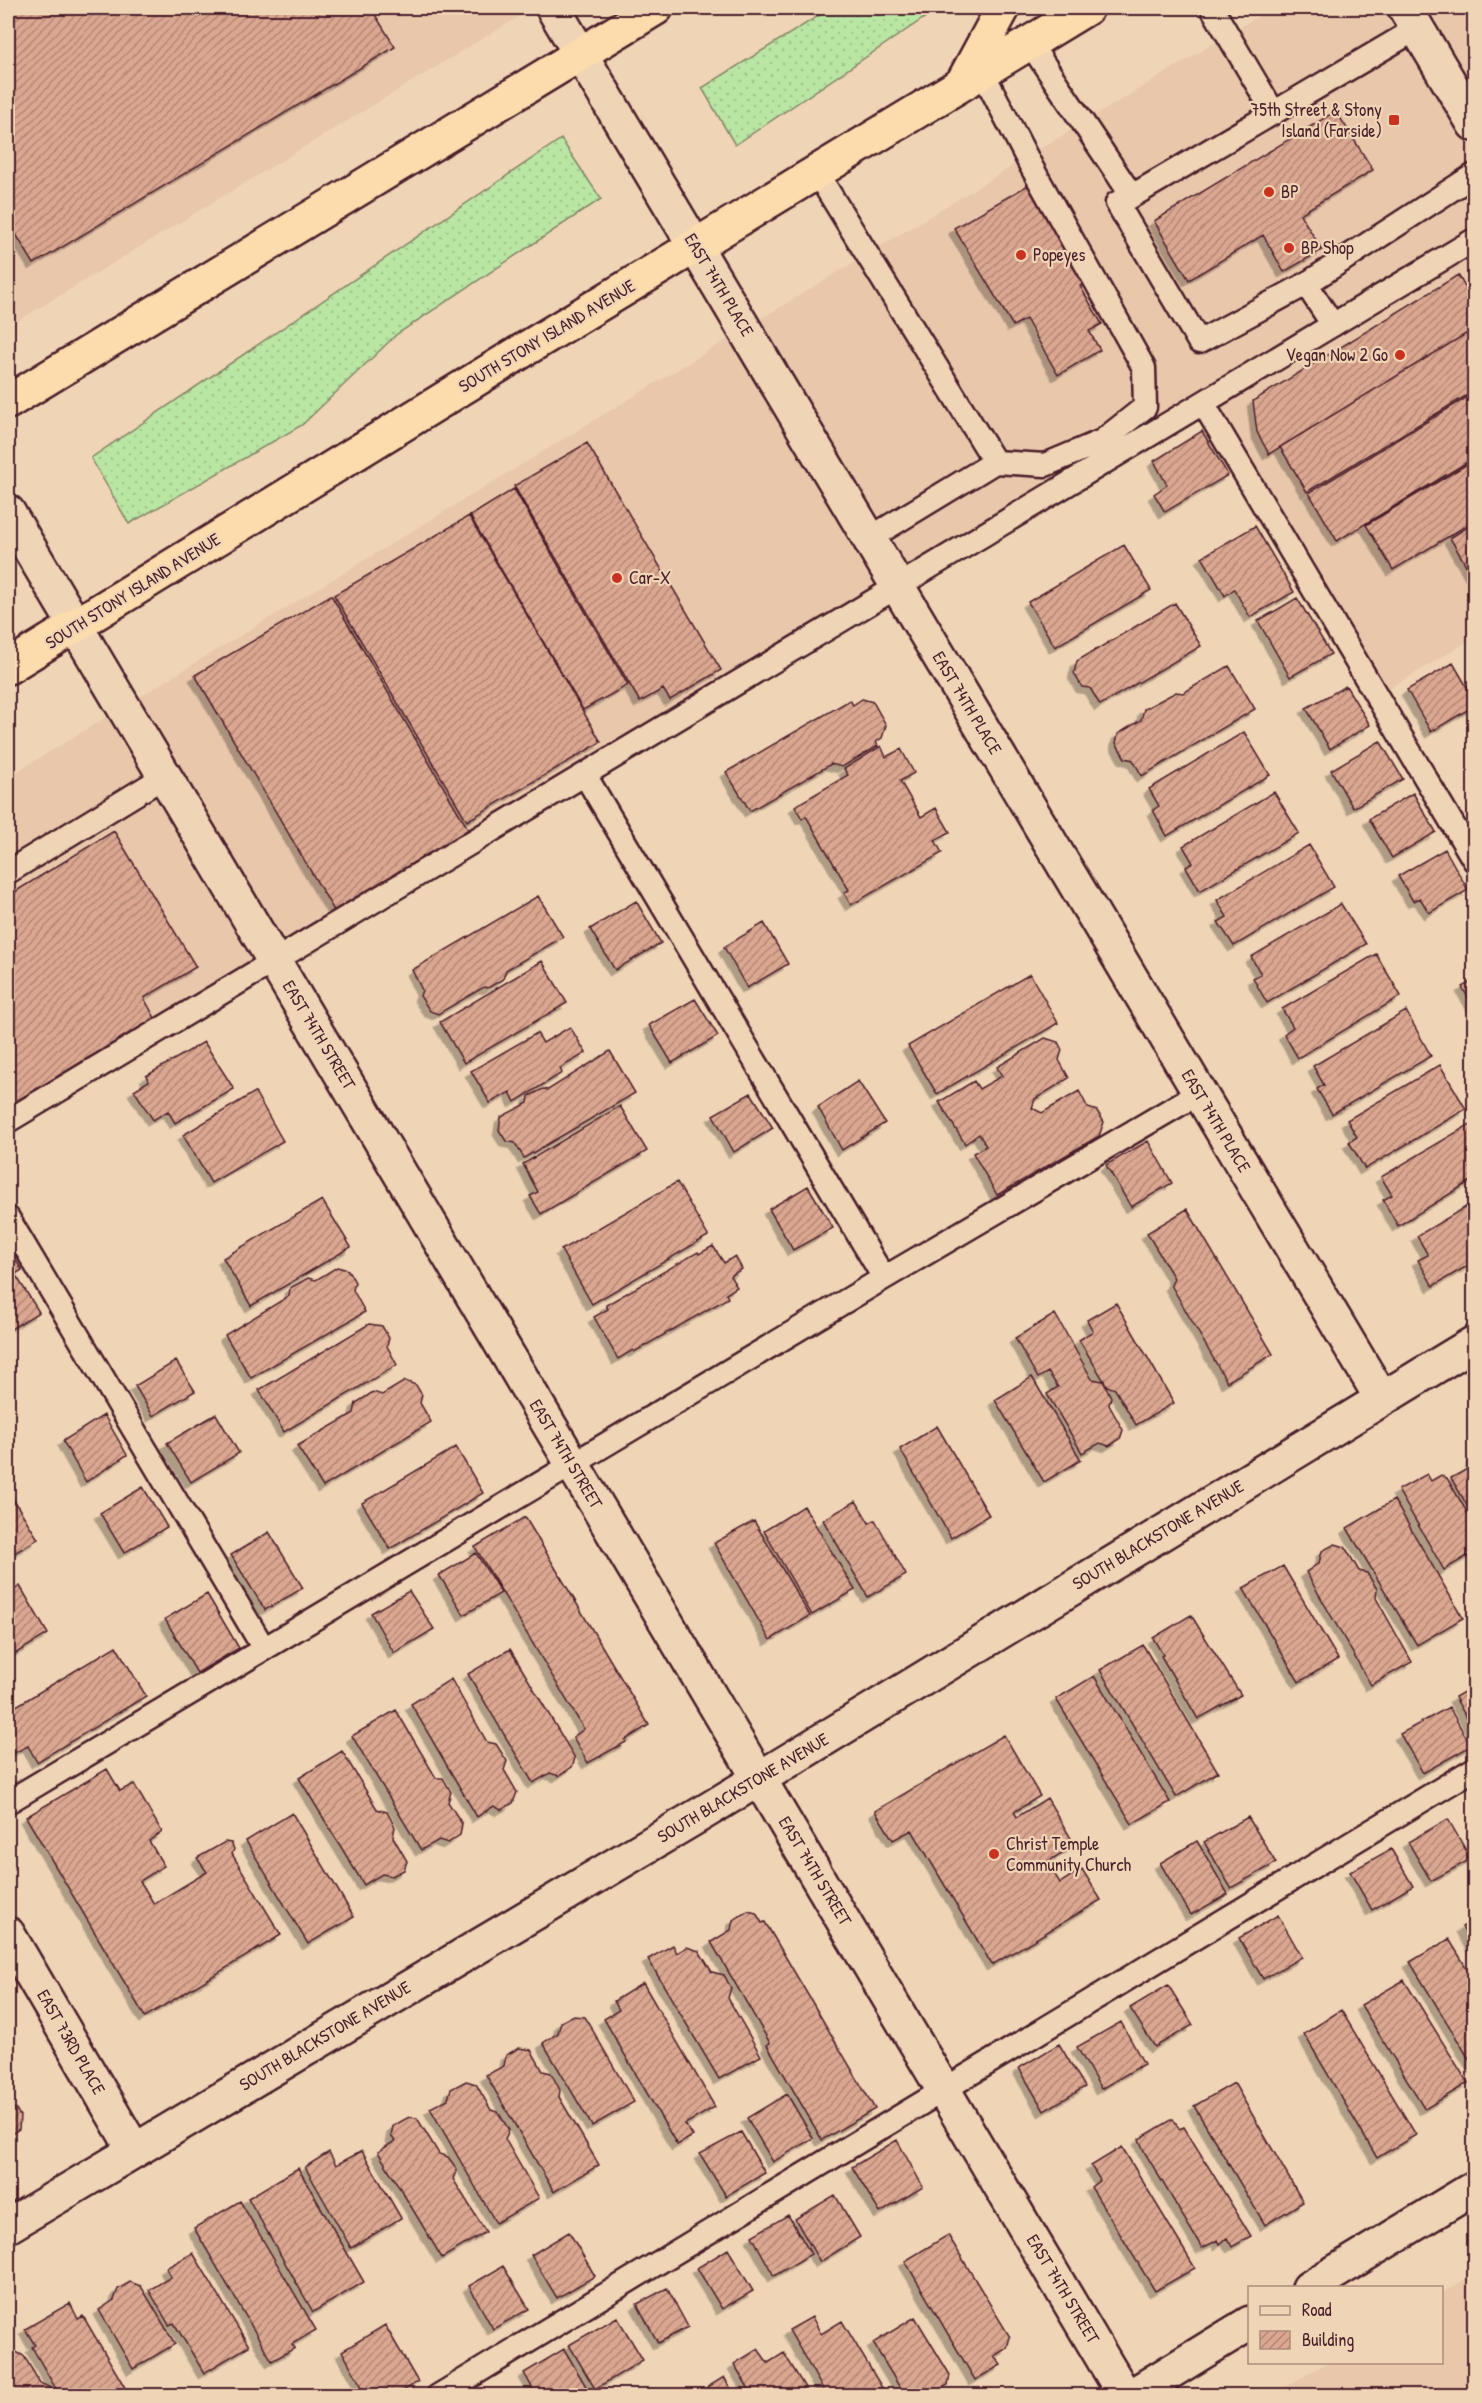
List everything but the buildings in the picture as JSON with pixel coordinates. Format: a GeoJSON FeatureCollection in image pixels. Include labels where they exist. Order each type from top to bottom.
{"type":"FeatureCollection","features":[{"type":"Feature","properties":{"kind":"highway"},"geometry":{"type":"LineString","coordinates":[[8,402],[656,8]]}},
{"type":"Feature","properties":{"kind":"highway"},"geometry":{"type":"LineString","coordinates":[[972,77],[1003,8]]}},
{"type":"Feature","properties":{"kind":"highway","name":"SOUTH STONY ISLAND AVENUE"},"geometry":{"type":"LineString","coordinates":[[8,667],[695,245],[1087,8]]}},
{"type":"Feature","properties":{"kind":"street","name":"EAST 74TH PLACE"},"geometry":{"type":"LineString","coordinates":[[553,8],[1382,1399]]}},
{"type":"Feature","properties":{"kind":"street"},"geometry":{"type":"LineString","coordinates":[[1412,18],[1474,124]]}},
{"type":"Feature","properties":{"kind":"street","name":"EAST 74TH STREET"},"geometry":{"type":"LineString","coordinates":[[8,512],[1125,2396]]}},
{"type":"Feature","properties":{"kind":"street","name":"SOUTH BLACKSTONE AVENUE"},"geometry":{"type":"LineString","coordinates":[[8,2226],[759,1778],[1474,1343]]}},
{"type":"Feature","properties":{"kind":"street","name":"EAST 73RD PLACE"},"geometry":{"type":"LineString","coordinates":[[8,1934],[134,2150]]}},
{"type":"Feature","properties":{"kind":"street"},"geometry":{"type":"LineString","coordinates":[[1312,2286],[1474,2188]]}},
{"type":"Feature","properties":{"kind":"street"},"geometry":{"type":"LineString","coordinates":[[1131,2396],[1248,2324]]}},
{"type":"Feature","properties":{"kind":"lane"},"geometry":{"type":"LineString","coordinates":[[1212,8],[1274,113]]}},
{"type":"Feature","properties":{"kind":"lane"},"geometry":{"type":"LineString","coordinates":[[1412,18],[1274,113],[1117,203],[1199,342],[1306,284],[1474,175]]}},
{"type":"Feature","properties":{"kind":"lane"},"geometry":{"type":"LineString","coordinates":[[1029,42],[1132,196]]}},
{"type":"Feature","properties":{"kind":"lane"},"geometry":{"type":"LineString","coordinates":[[870,538],[995,462],[1045,465],[1102,441],[1144,406],[1144,368],[1031,166],[972,77]]}},
{"type":"Feature","properties":{"kind":"lane"},"geometry":{"type":"LineString","coordinates":[[817,173],[995,462]]}},
{"type":"Feature","properties":{"kind":"lane"},"geometry":{"type":"LineString","coordinates":[[8,1121],[1474,240]]}},
{"type":"Feature","properties":{"kind":"lane"},"geometry":{"type":"LineString","coordinates":[[1306,284],[1333,325]]}},
{"type":"Feature","properties":{"kind":"lane"},"geometry":{"type":"LineString","coordinates":[[1203,403],[1474,860]]}},
{"type":"Feature","properties":{"kind":"lane"},"geometry":{"type":"LineString","coordinates":[[585,774],[884,1278]]}},
{"type":"Feature","properties":{"kind":"lane"},"geometry":{"type":"LineString","coordinates":[[8,872],[165,776]]}},
{"type":"Feature","properties":{"kind":"lane"},"geometry":{"type":"LineString","coordinates":[[8,1802],[263,1647],[1199,1093]]}},
{"type":"Feature","properties":{"kind":"lane"},"geometry":{"type":"LineString","coordinates":[[8,1218],[263,1647]]}},
{"type":"Feature","properties":{"kind":"lane"},"geometry":{"type":"LineString","coordinates":[[438,2396],[1474,1769]]}},
{"type":"Feature","properties":{"kind":"shaded area"},"geometry":{"type":"Polygon","coordinates":[[[8,8],[533,8],[8,327],[8,8]]]}},
{"type":"Feature","properties":{"kind":"shaded area"},"geometry":{"type":"Polygon","coordinates":[[[1272,8],[1474,8],[1474,638],[1377,696],[1203,404],[8,1113],[8,777],[1272,8]]]}},
{"type":"Feature","properties":{"kind":"shaded area"},"geometry":{"type":"Polygon","coordinates":[[[1474,2274],[1474,2395],[1271,2395],[1324,2364],[1443,2364],[1443,2292],[1474,2274]]]}},
{"type":"Feature","properties":{"kind":"green space"},"geometry":{"type":"Polygon","coordinates":[[[831,8],[939,8],[735,145],[702,88],[831,8]]]}},
{"type":"Feature","properties":{"kind":"green space"},"geometry":{"type":"Polygon","coordinates":[[[561,139],[601,199],[397,334],[302,425],[129,524],[91,458],[561,139]]]}},
{"type":"Feature","properties":{"kind":"place","name":"75th Street & Stony Island (Farside)"},"geometry":{"type":"Point","coordinates":[1394,120]}},
{"type":"Feature","properties":{"kind":"place","name":"BP"},"geometry":{"type":"Point","coordinates":[1269,192]}},
{"type":"Feature","properties":{"kind":"place","name":"BP Shop"},"geometry":{"type":"Point","coordinates":[1289,248]}},
{"type":"Feature","properties":{"kind":"place","name":"Popeyes"},"geometry":{"type":"Point","coordinates":[1021,255]}},
{"type":"Feature","properties":{"kind":"place","name":"Vegan Now 2 Go"},"geometry":{"type":"Point","coordinates":[1400,355]}},
{"type":"Feature","properties":{"kind":"place","name":"Car-X"},"geometry":{"type":"Point","coordinates":[617,578]}},
{"type":"Feature","properties":{"kind":"place","name":"Christ Temple Community Church"},"geometry":{"type":"Point","coordinates":[994,1854]}}]}
